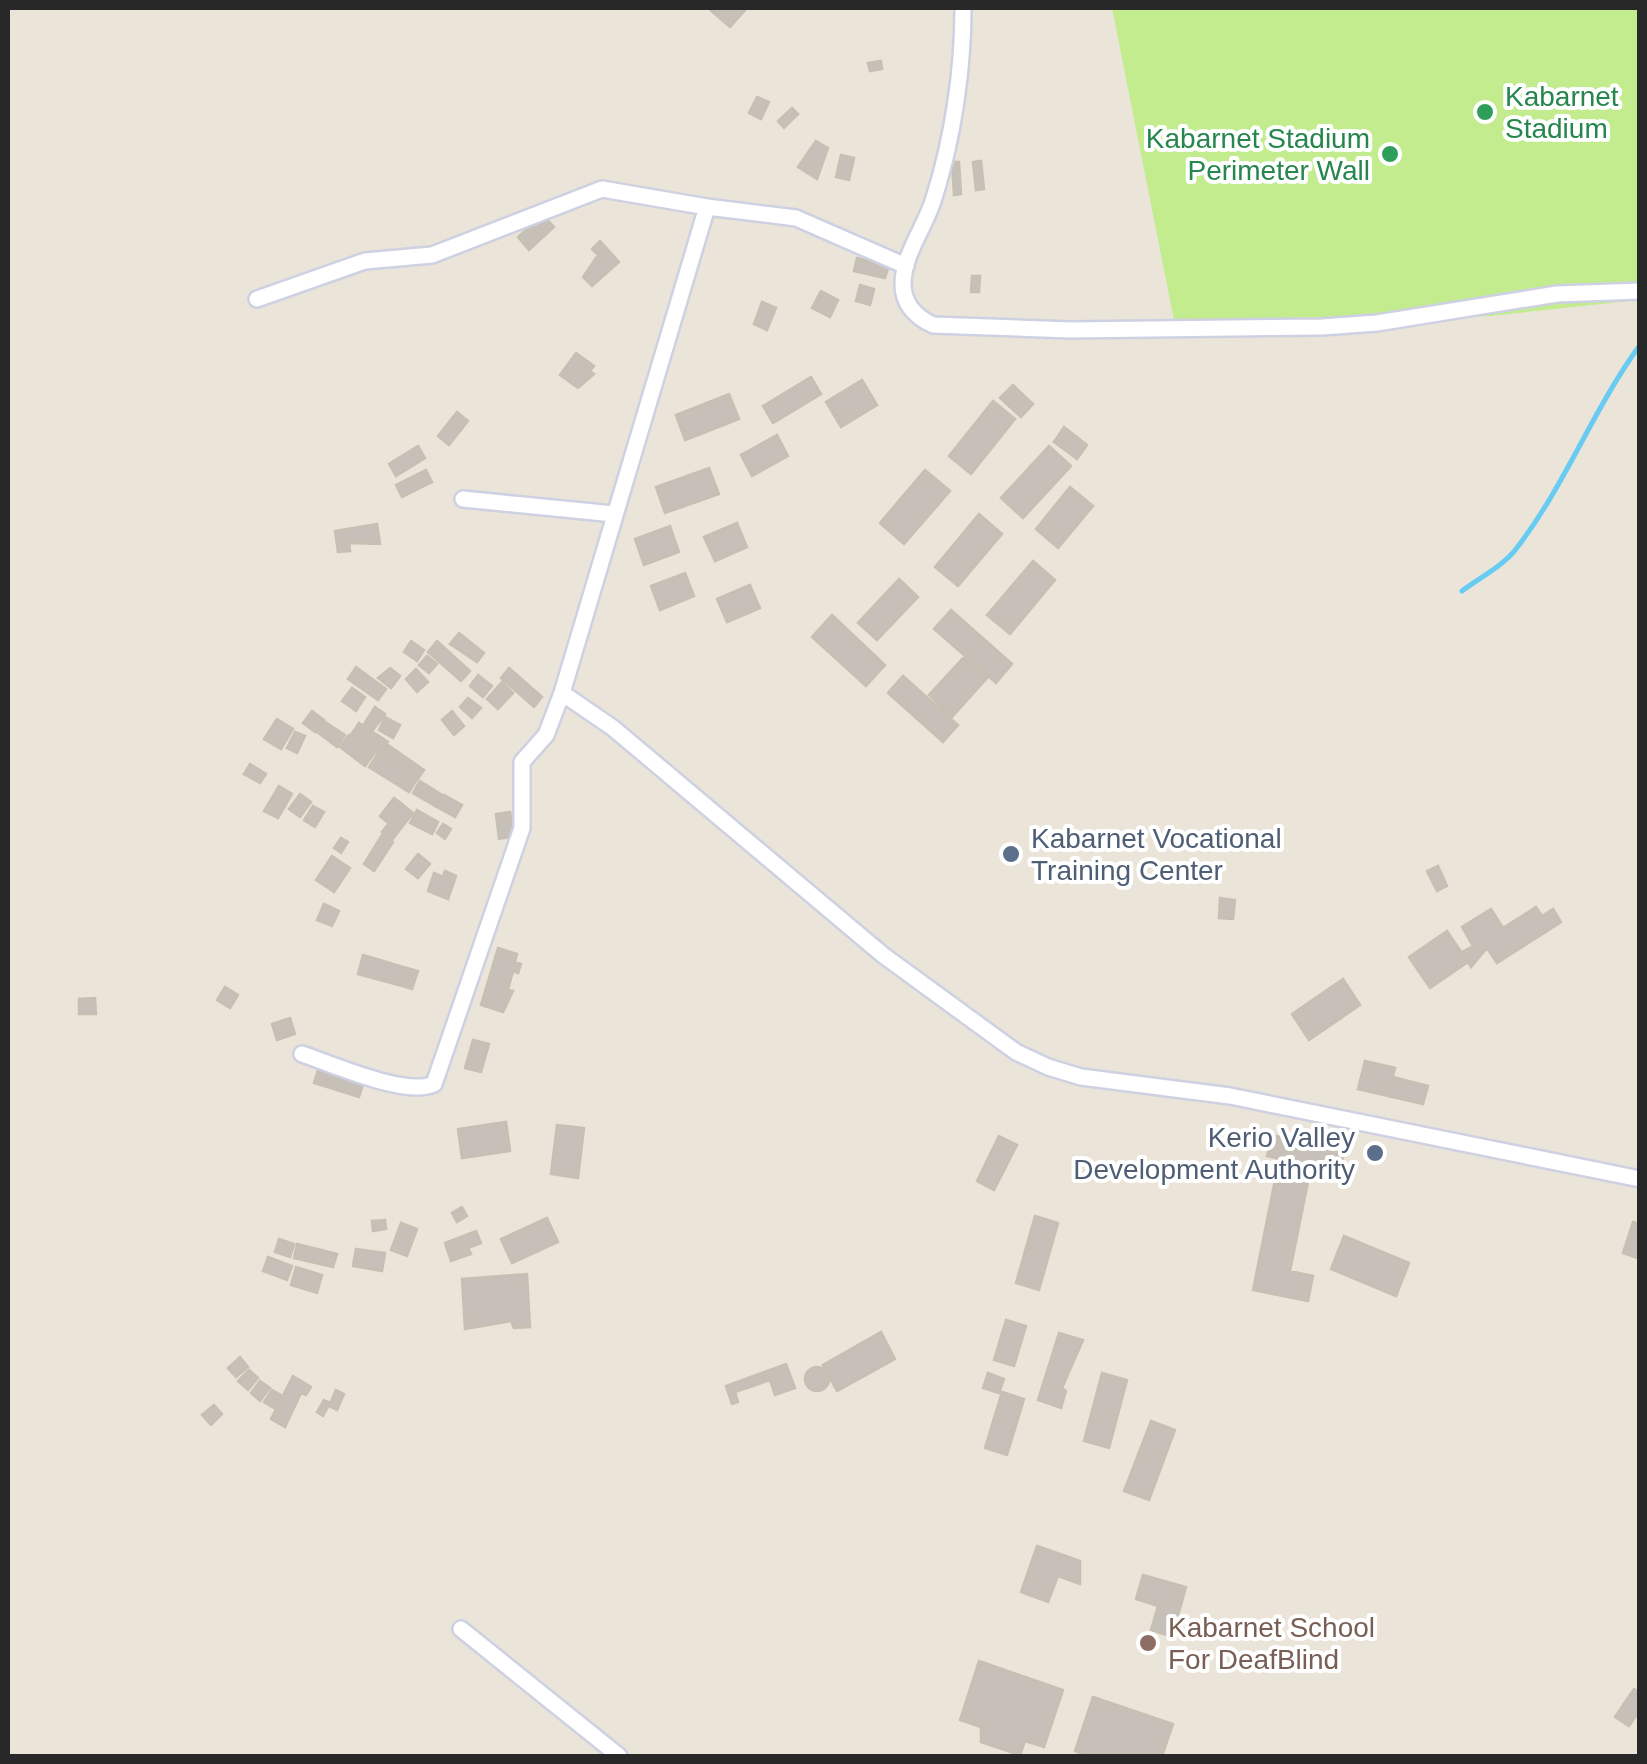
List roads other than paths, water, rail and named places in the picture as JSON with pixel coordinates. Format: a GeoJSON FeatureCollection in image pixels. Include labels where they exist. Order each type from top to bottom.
{"type":"FeatureCollection","features":[{"type":"Feature","properties":{"kind":"street"},"geometry":{"type":"LineString","coordinates":[[963,8],[958,82],[934,198],[906,266],[904,294],[918,318],[933,325],[1070,330],[1322,327],[1377,323],[1557,294],[1640,292]]}},
{"type":"Feature","properties":{"kind":"street"},"geometry":{"type":"LineString","coordinates":[[257,299],[365,261],[432,255],[602,190],[796,218],[906,266]]}},
{"type":"Feature","properties":{"kind":"street"},"geometry":{"type":"LineString","coordinates":[[302,1054],[398,1085],[420,1088],[434,1084],[522,828],[522,762],[546,736],[562,693],[707,207]]}},
{"type":"Feature","properties":{"kind":"street"},"geometry":{"type":"LineString","coordinates":[[463,499],[614,514]]}},
{"type":"Feature","properties":{"kind":"street"},"geometry":{"type":"LineString","coordinates":[[562,693],[613,728],[883,955],[1016,1052],[1048,1068],[1081,1077],[1230,1096],[1640,1178]]}},
{"type":"Feature","properties":{"kind":"street"},"geometry":{"type":"LineString","coordinates":[[461,1629],[619,1756]]}},
{"type":"Feature","properties":{"kind":"waterway"},"geometry":{"type":"LineString","coordinates":[[1462,591],[1516,549],[1640,345]]}},
{"type":"Feature","properties":{"kind":"place","name":"Kabarnet Stadium"},"geometry":{"type":"Point","coordinates":[1485,112]}},
{"type":"Feature","properties":{"kind":"place","name":"Kabarnet Stadium Perimeter Wall"},"geometry":{"type":"Point","coordinates":[1390,154]}},
{"type":"Feature","properties":{"kind":"place","name":"Kabarnet Vocational Training Center"},"geometry":{"type":"Point","coordinates":[1011,854]}},
{"type":"Feature","properties":{"kind":"place","name":"Kerio Valley Development Authority"},"geometry":{"type":"Point","coordinates":[1375,1153]}},
{"type":"Feature","properties":{"kind":"place","name":"Kabarnet School For DeafBlind"},"geometry":{"type":"Point","coordinates":[1148,1643]}}]}
